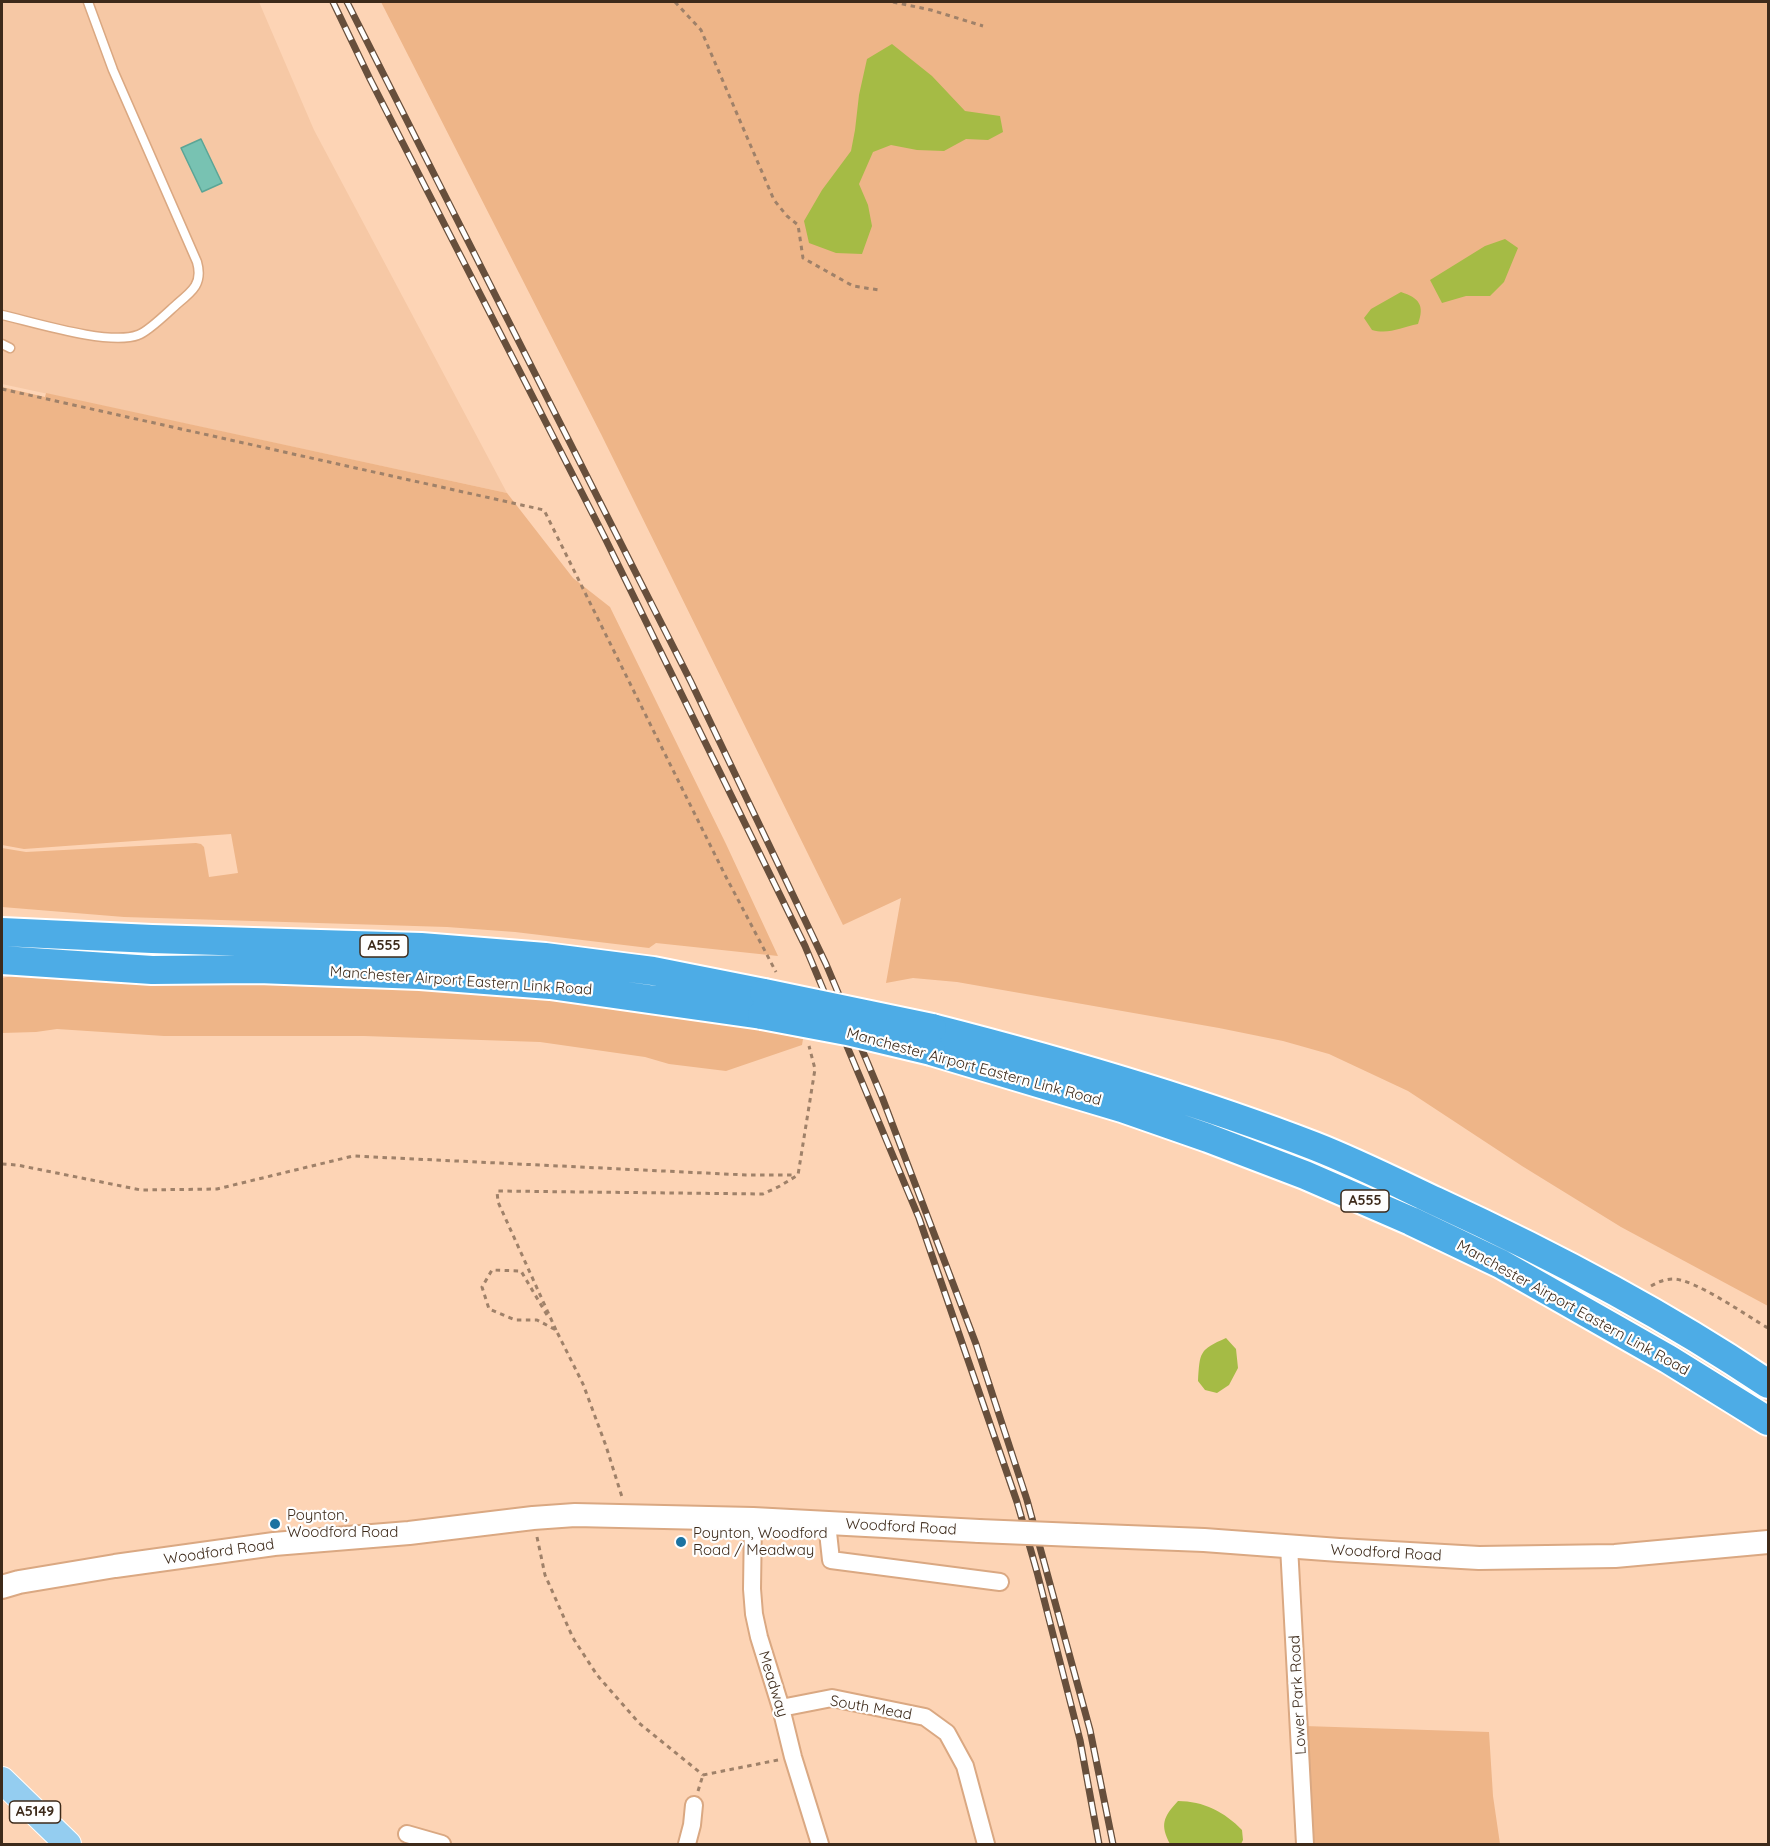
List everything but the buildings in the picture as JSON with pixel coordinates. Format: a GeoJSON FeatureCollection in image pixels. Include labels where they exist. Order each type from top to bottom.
{"type":"FeatureCollection","features":[{"type":"Feature","properties":{"kind":"highway","name":"Manchester Airport Eastern Link Road"},"geometry":{"type":"LineString","coordinates":[[2,932],[420,947],[545,957],[653,971],[763,1004],[932,1040],[1020,1050],[1315,1146],[1515,1238],[1594,1279],[1768,1384]]}},
{"type":"Feature","properties":{"kind":"highway","name":"Manchester Airport Eastern Link Road"},"geometry":{"type":"LineString","coordinates":[[2,960],[152,970],[258,969],[420,975],[526,983],[649,998],[763,1004]]}},
{"type":"Feature","properties":{"kind":"highway","name":"Manchester Airport Eastern Link Road"},"geometry":{"type":"LineString","coordinates":[[932,1040],[1305,1175],[1400,1216],[1501,1264],[1668,1359],[1768,1421]]}},
{"type":"Feature","properties":{"kind":"main road","name":"A5149"},"geometry":{"type":"LineString","coordinates":[[2,1780],[68,1845]]}},
{"type":"Feature","properties":{"kind":"street","name":"Woodford Road"},"geometry":{"type":"LineString","coordinates":[[2,1587],[114,1566],[274,1544],[409,1533],[575,1515],[753,1519],[1204,1540],[1479,1558],[1615,1556],[1768,1542]]}},
{"type":"Feature","properties":{"kind":"street","name":"Meadway"},"geometry":{"type":"LineString","coordinates":[[753,1519],[754,1614],[820,1845]]}},
{"type":"Feature","properties":{"kind":"street"},"geometry":{"type":"LineString","coordinates":[[826,1523],[831,1560],[1000,1582]]}},
{"type":"Feature","properties":{"kind":"street","name":"Lower Park Road"},"geometry":{"type":"LineString","coordinates":[[1289,1546],[1305,1845]]}},
{"type":"Feature","properties":{"kind":"street","name":"South Mead"},"geometry":{"type":"LineString","coordinates":[[781,1708],[832,1698],[925,1717],[947,1733],[964,1766],[986,1845]]}},
{"type":"Feature","properties":{"kind":"street"},"geometry":{"type":"LineString","coordinates":[[687,1845],[694,1805]]}},
{"type":"Feature","properties":{"kind":"street"},"geometry":{"type":"LineString","coordinates":[[407,1834],[442,1845]]}},
{"type":"Feature","properties":{"kind":"lane"},"geometry":{"type":"LineString","coordinates":[[2,315],[97,336],[123,339],[140,335],[193,291],[200,274],[197,262],[113,70],[88,2]]}},
{"type":"Feature","properties":{"kind":"path"},"geometry":{"type":"LineString","coordinates":[[675,2],[701,30],[774,200],[798,225],[803,258],[853,286],[879,290]]}},
{"type":"Feature","properties":{"kind":"path"},"geometry":{"type":"LineString","coordinates":[[893,2],[931,10],[983,26]]}},
{"type":"Feature","properties":{"kind":"path"},"geometry":{"type":"LineString","coordinates":[[2,389],[544,510],[725,875]]}},
{"type":"Feature","properties":{"kind":"path"},"geometry":{"type":"LineString","coordinates":[[2,1164],[141,1190],[217,1189],[353,1156],[734,1175],[798,1175],[763,1194],[497,1191],[498,1202],[586,1395],[606,1446],[628,1516]]}},
{"type":"Feature","properties":{"kind":"path"},"geometry":{"type":"LineString","coordinates":[[492,1270],[521,1271],[556,1330],[537,1320],[515,1320],[489,1309],[482,1287],[492,1270]]}},
{"type":"Feature","properties":{"kind":"path"},"geometry":{"type":"LineString","coordinates":[[1648,1287],[1660,1281],[1684,1280],[1768,1328]]}},
{"type":"Feature","properties":{"kind":"path"},"geometry":{"type":"LineString","coordinates":[[533,1518],[545,1575],[573,1638],[597,1675],[639,1723],[703,1775],[793,1757]]}},
{"type":"Feature","properties":{"kind":"shaded area"},"geometry":{"type":"Polygon","coordinates":[[[2,2],[259,2],[314,130],[507,493],[2,384],[2,2]]]}},
{"type":"Feature","properties":{"kind":"shaded area"},"geometry":{"type":"Polygon","coordinates":[[[381,2],[1768,2],[1768,1306],[1621,1227],[1522,1166],[1408,1091],[1329,1054],[1283,1041],[1219,1028],[957,982],[913,978],[886,983],[901,898],[843,925],[601,434],[381,2]]]}},
{"type":"Feature","properties":{"kind":"shaded area"},"geometry":{"type":"Polygon","coordinates":[[[892,44],[932,76],[965,111],[1000,116],[1003,132],[988,140],[966,139],[944,151],[917,150],[891,145],[873,152],[859,184],[868,205],[872,226],[862,254],[836,253],[809,243],[804,221],[822,190],[851,151],[867,59],[892,44]]]}},
{"type":"Feature","properties":{"kind":"shaded area"},"geometry":{"type":"Polygon","coordinates":[[[1505,239],[1518,248],[1504,282],[1490,296],[1466,296],[1442,303],[1430,280],[1485,246],[1505,239]]]}},
{"type":"Feature","properties":{"kind":"shaded area"},"geometry":{"type":"Polygon","coordinates":[[[1401,292],[1419,303],[1421,312],[1418,324],[1390,331],[1372,330],[1364,318],[1371,309],[1401,292]]]}},
{"type":"Feature","properties":{"kind":"shaded area"},"geometry":{"type":"Polygon","coordinates":[[[2,387],[45,397],[46,393],[507,493],[573,578],[610,607],[778,956],[656,943],[649,948],[515,932],[447,927],[124,917],[2,907],[2,848],[26,852],[196,843],[204,847],[209,877],[238,873],[231,834],[24,849],[2,845],[2,387]]]}},
{"type":"Feature","properties":{"kind":"shaded area"},"geometry":{"type":"Polygon","coordinates":[[[32,972],[486,989],[694,1016],[803,1039],[802,1045],[726,1071],[669,1064],[645,1057],[540,1042],[364,1036],[164,1036],[57,1029],[2,1033],[2,978],[32,972]]]}},
{"type":"Feature","properties":{"kind":"shaded area"},"geometry":{"type":"Polygon","coordinates":[[[1226,1338],[1236,1349],[1238,1368],[1229,1385],[1217,1393],[1205,1390],[1198,1381],[1199,1364],[1203,1353],[1226,1338]]]}},
{"type":"Feature","properties":{"kind":"shaded area"},"geometry":{"type":"Polygon","coordinates":[[[1304,1726],[1489,1732],[1493,1796],[1500,1844],[1310,1844],[1304,1726]]]}},
{"type":"Feature","properties":{"kind":"shaded area"},"geometry":{"type":"Polygon","coordinates":[[[1178,1801],[1205,1805],[1228,1818],[1242,1830],[1241,1844],[1170,1844],[1164,1826],[1166,1817],[1178,1801]]]}},
{"type":"Feature","properties":{"kind":"railway"},"geometry":{"type":"LineString","coordinates":[[333,2],[370,79],[604,536],[805,946],[919,1218],[1017,1502],[1080,1740],[1099,1844]]}},
{"type":"Feature","properties":{"kind":"railway"},"geometry":{"type":"LineString","coordinates":[[347,2],[691,682],[826,964],[882,1097],[976,1344],[1027,1500],[1090,1730],[1113,1844]]}},
{"type":"Feature","properties":{"kind":"place","name":"Poynton, Woodford Road"},"geometry":{"type":"Point","coordinates":[275,1524]}},
{"type":"Feature","properties":{"kind":"place","name":"Poynton, Woodford Road / Meadway"},"geometry":{"type":"Point","coordinates":[681,1542]}}]}
